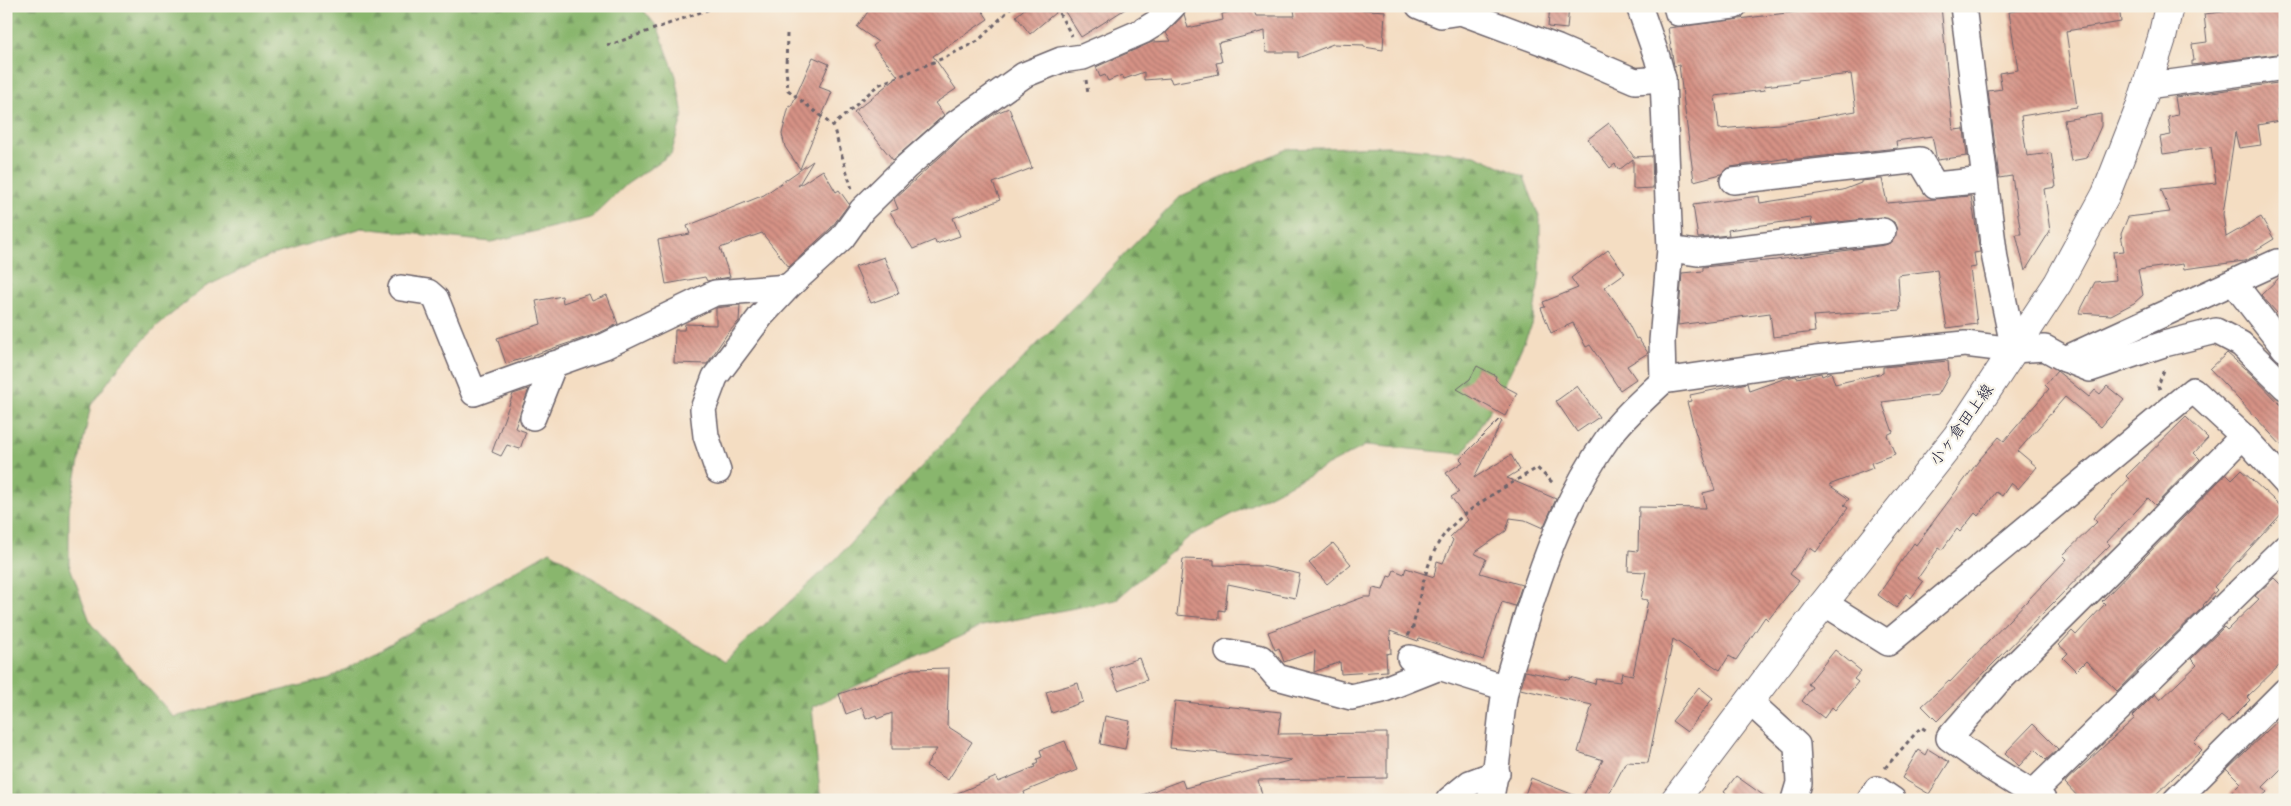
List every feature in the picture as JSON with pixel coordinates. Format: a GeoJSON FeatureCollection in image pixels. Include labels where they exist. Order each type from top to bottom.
{"type":"FeatureCollection","features":[{"type":"Feature","properties":{"kind":"main road","name":"小ヶ倉田上線"},"geometry":{"type":"LineString","coordinates":[[1675,800],[1824,603],[1957,436],[2058,283],[2106,194],[2147,86],[2169,6]]}},
{"type":"Feature","properties":{"kind":"street"},"geometry":{"type":"LineString","coordinates":[[718,471],[706,436],[703,409],[715,377],[733,352],[788,287],[842,238],[859,214],[896,176],[941,137],[1024,75],[1061,60],[1083,57],[1143,31],[1156,23],[1173,6]]}},
{"type":"Feature","properties":{"kind":"street"},"geometry":{"type":"LineString","coordinates":[[1419,6],[1441,15],[1461,12],[1558,48],[1635,81],[1663,79]]}},
{"type":"Feature","properties":{"kind":"street"},"geometry":{"type":"LineString","coordinates":[[1639,6],[1663,79],[1670,249],[1662,341],[1663,381]]}},
{"type":"Feature","properties":{"kind":"street"},"geometry":{"type":"LineString","coordinates":[[1676,6],[1678,13],[1734,6]]}},
{"type":"Feature","properties":{"kind":"street"},"geometry":{"type":"LineString","coordinates":[[1963,6],[1995,259],[2014,350]]}},
{"type":"Feature","properties":{"kind":"street"},"geometry":{"type":"LineString","coordinates":[[2147,86],[2285,67]]}},
{"type":"Feature","properties":{"kind":"street"},"geometry":{"type":"LineString","coordinates":[[1733,181],[1920,160],[1935,185],[1986,180]]}},
{"type":"Feature","properties":{"kind":"street"},"geometry":{"type":"LineString","coordinates":[[1670,249],[1697,253],[1883,231]]}},
{"type":"Feature","properties":{"kind":"street"},"geometry":{"type":"LineString","coordinates":[[2064,359],[2233,282],[2282,264]]}},
{"type":"Feature","properties":{"kind":"street"},"geometry":{"type":"LineString","coordinates":[[2233,282],[2285,349]]}},
{"type":"Feature","properties":{"kind":"street"},"geometry":{"type":"LineString","coordinates":[[401,288],[428,292],[436,299],[474,393],[605,346],[715,293],[788,287]]}},
{"type":"Feature","properties":{"kind":"street"},"geometry":{"type":"LineString","coordinates":[[1490,800],[1497,773],[1506,688],[1537,582],[1571,500],[1608,438],[1625,418],[1663,381],[1815,359],[1965,344],[2014,350],[2045,348],[2064,359],[2090,369],[2164,344],[2216,331],[2242,344],[2285,387]]}},
{"type":"Feature","properties":{"kind":"street"},"geometry":{"type":"LineString","coordinates":[[533,417],[554,364]]}},
{"type":"Feature","properties":{"kind":"street"},"geometry":{"type":"LineString","coordinates":[[1824,603],[1888,643],[2029,524],[2193,390],[2243,436],[2285,482]]}},
{"type":"Feature","properties":{"kind":"street"},"geometry":{"type":"LineString","coordinates":[[2243,436],[1996,684],[1949,738],[1988,766],[2039,796],[2285,547]]}},
{"type":"Feature","properties":{"kind":"street"},"geometry":{"type":"LineString","coordinates":[[1228,652],[1261,658],[1276,677],[1351,697],[1382,690],[1440,667]]}},
{"type":"Feature","properties":{"kind":"street"},"geometry":{"type":"LineString","coordinates":[[1410,658],[1506,688]]}},
{"type":"Feature","properties":{"kind":"street"},"geometry":{"type":"LineString","coordinates":[[2176,800],[2285,691]]}},
{"type":"Feature","properties":{"kind":"street"},"geometry":{"type":"LineString","coordinates":[[1749,701],[1796,745],[1799,783],[1794,800]]}},
{"type":"Feature","properties":{"kind":"street"},"geometry":{"type":"LineString","coordinates":[[1449,800],[1470,783],[1497,773]]}},
{"type":"Feature","properties":{"kind":"path"},"geometry":{"type":"LineString","coordinates":[[607,46],[718,6]]}},
{"type":"Feature","properties":{"kind":"path"},"geometry":{"type":"LineString","coordinates":[[833,126],[878,85],[946,57],[978,41],[1014,6]]}},
{"type":"Feature","properties":{"kind":"path"},"geometry":{"type":"LineString","coordinates":[[787,34],[786,69],[788,90],[833,126],[859,214]]}},
{"type":"Feature","properties":{"kind":"path"},"geometry":{"type":"LineString","coordinates":[[2164,344],[2166,364],[2158,386],[2173,408]]}},
{"type":"Feature","properties":{"kind":"path"},"geometry":{"type":"LineString","coordinates":[[1410,658],[1405,644],[1413,626],[1431,557],[1440,540],[1452,526],[1470,511],[1537,468],[1571,500]]}},
{"type":"Feature","properties":{"kind":"path"},"geometry":{"type":"LineString","coordinates":[[1880,796],[1880,775],[1894,756],[1921,728],[1935,736],[1949,738]]}},
{"type":"Feature","properties":{"kind":"green space"},"geometry":{"type":"Polygon","coordinates":[[[6,6],[640,6],[658,28],[676,76],[683,115],[671,154],[627,184],[591,218],[491,242],[362,228],[269,256],[205,287],[158,325],[119,367],[91,405],[69,509],[69,564],[91,624],[174,717],[331,678],[550,551],[724,662],[836,559],[983,400],[1181,196],[1287,149],[1389,146],[1475,155],[1524,177],[1540,219],[1540,274],[1532,325],[1501,392],[1463,454],[1367,445],[1190,536],[1116,600],[982,626],[812,707],[820,793],[825,800],[6,800],[6,6]]]}},
{"type":"Feature","properties":{"kind":"building"},"geometry":{"type":"Polygon","coordinates":[[[872,6],[979,6],[988,19],[933,56],[956,89],[935,103],[944,115],[893,160],[854,112],[898,76],[873,46],[878,42],[857,27],[872,6]]]}},
{"type":"Feature","properties":{"kind":"building"},"geometry":{"type":"Polygon","coordinates":[[[1028,6],[1130,6],[1081,37],[1062,7],[1030,34],[1016,16],[1028,6]]]}},
{"type":"Feature","properties":{"kind":"building"},"geometry":{"type":"Polygon","coordinates":[[[1252,6],[1256,16],[1295,16],[1294,10],[1331,6],[1354,6],[1354,9],[1385,11],[1383,50],[1364,47],[1364,45],[1333,44],[1298,58],[1298,52],[1266,52],[1265,31],[1218,43],[1222,62],[1216,63],[1219,74],[1172,83],[1170,78],[1144,80],[1144,72],[1124,79],[1122,75],[1108,81],[1105,75],[1100,77],[1096,67],[1152,42],[1171,41],[1166,33],[1184,14],[1188,28],[1223,20],[1222,14],[1252,6]]]}},
{"type":"Feature","properties":{"kind":"building"},"geometry":{"type":"Polygon","coordinates":[[[1550,6],[1569,6],[1567,29],[1548,27],[1550,6]]]}},
{"type":"Feature","properties":{"kind":"building"},"geometry":{"type":"Polygon","coordinates":[[[1842,6],[1941,6],[1953,130],[1964,129],[1967,156],[1937,160],[1932,136],[1896,141],[1897,148],[1788,160],[1788,158],[1731,167],[1721,174],[1694,181],[1679,65],[1674,66],[1668,28],[1842,6]],[[1851,74],[1798,80],[1798,82],[1764,86],[1765,90],[1715,96],[1719,129],[1779,124],[1856,111],[1851,74]]]}},
{"type":"Feature","properties":{"kind":"building"},"geometry":{"type":"Polygon","coordinates":[[[2046,6],[2119,6],[2121,22],[2066,31],[2077,107],[2021,116],[2027,156],[2051,153],[2056,187],[2044,189],[2050,231],[2025,271],[2016,234],[2021,234],[2012,176],[1999,178],[1988,91],[2002,89],[1999,73],[2018,70],[2009,12],[2046,6]]]}},
{"type":"Feature","properties":{"kind":"building"},"geometry":{"type":"Polygon","coordinates":[[[2259,6],[2281,6],[2285,31],[2285,53],[2192,65],[2192,61],[2194,61],[2192,44],[2207,42],[2204,14],[2259,8],[2259,6]]]}},
{"type":"Feature","properties":{"kind":"building"},"geometry":{"type":"Polygon","coordinates":[[[813,57],[829,64],[819,87],[832,92],[800,169],[785,147],[782,134],[789,106],[791,107],[813,57]]]}},
{"type":"Feature","properties":{"kind":"building"},"geometry":{"type":"Polygon","coordinates":[[[2285,82],[2285,108],[2277,109],[2279,121],[2258,125],[2261,145],[2239,148],[2235,132],[2223,214],[2226,237],[2261,217],[2274,239],[2256,250],[2258,255],[2244,261],[2184,269],[2183,264],[2138,270],[2143,295],[2134,303],[2111,315],[2079,313],[2095,282],[2116,280],[2113,252],[2124,251],[2121,234],[2128,217],[2170,212],[2161,189],[2216,183],[2211,147],[2163,154],[2160,137],[2171,135],[2168,117],[2178,115],[2175,97],[2285,82]]]}},
{"type":"Feature","properties":{"kind":"building"},"geometry":{"type":"Polygon","coordinates":[[[1009,108],[1032,168],[993,183],[1000,200],[953,218],[960,236],[936,244],[935,240],[913,249],[890,212],[898,209],[894,199],[964,135],[996,113],[1009,108]]]}},
{"type":"Feature","properties":{"kind":"building"},"geometry":{"type":"Polygon","coordinates":[[[2101,114],[2101,126],[2087,158],[2071,161],[2064,120],[2101,114]]]}},
{"type":"Feature","properties":{"kind":"building"},"geometry":{"type":"Polygon","coordinates":[[[1609,123],[1634,157],[1652,156],[1653,188],[1633,189],[1633,159],[1619,170],[1615,164],[1610,168],[1588,139],[1609,123]]]}},
{"type":"Feature","properties":{"kind":"building"},"geometry":{"type":"Polygon","coordinates":[[[813,161],[798,186],[823,170],[836,192],[839,190],[849,204],[831,228],[789,267],[762,233],[720,248],[730,277],[707,281],[705,277],[666,284],[658,240],[690,234],[687,226],[764,195],[813,161]]]}},
{"type":"Feature","properties":{"kind":"building"},"geometry":{"type":"Polygon","coordinates":[[[1882,179],[1887,203],[1971,196],[1980,252],[1974,253],[1976,267],[1970,268],[1977,324],[1947,328],[1937,270],[1898,275],[1900,310],[1813,316],[1815,332],[1773,337],[1770,313],[1678,325],[1682,273],[1703,271],[1703,267],[1776,260],[1885,245],[1892,242],[1897,230],[1894,222],[1882,217],[1812,225],[1811,218],[1728,230],[1729,235],[1698,238],[1693,205],[1759,196],[1760,203],[1843,190],[1861,183],[1861,181],[1882,179]]]}},
{"type":"Feature","properties":{"kind":"building"},"geometry":{"type":"Polygon","coordinates":[[[1608,250],[1625,273],[1605,287],[1622,311],[1636,339],[1638,338],[1648,353],[1627,366],[1636,379],[1620,390],[1590,345],[1586,347],[1573,323],[1551,333],[1541,308],[1545,307],[1543,302],[1578,288],[1571,278],[1608,250]]]}},
{"type":"Feature","properties":{"kind":"building"},"geometry":{"type":"Polygon","coordinates":[[[884,257],[899,293],[871,303],[855,267],[884,257]]]}},
{"type":"Feature","properties":{"kind":"building"},"geometry":{"type":"Polygon","coordinates":[[[2281,276],[2285,276],[2285,322],[2261,295],[2281,276]]]}},
{"type":"Feature","properties":{"kind":"building"},"geometry":{"type":"Polygon","coordinates":[[[589,294],[592,301],[607,295],[618,324],[599,333],[506,364],[497,338],[541,324],[536,301],[562,296],[563,303],[589,294]]]}},
{"type":"Feature","properties":{"kind":"building"},"geometry":{"type":"Polygon","coordinates":[[[740,305],[739,321],[727,334],[707,364],[674,363],[675,330],[684,330],[685,324],[716,325],[716,308],[740,305]]]}},
{"type":"Feature","properties":{"kind":"building"},"geometry":{"type":"Polygon","coordinates":[[[2227,353],[2252,375],[2285,409],[2285,449],[2210,369],[2227,353]]]}},
{"type":"Feature","properties":{"kind":"building"},"geometry":{"type":"Polygon","coordinates":[[[1948,361],[1949,376],[1938,395],[1882,402],[1893,432],[1887,435],[1895,454],[1871,463],[1873,468],[1829,485],[1849,499],[1844,505],[1848,508],[1816,552],[1809,547],[1790,574],[1799,581],[1768,620],[1765,617],[1736,660],[1729,656],[1720,670],[1673,639],[1648,763],[1626,762],[1606,800],[1595,800],[1584,794],[1603,760],[1578,752],[1592,705],[1520,689],[1525,671],[1569,680],[1570,677],[1595,684],[1596,679],[1620,682],[1622,673],[1633,675],[1648,600],[1641,599],[1646,572],[1628,571],[1629,550],[1638,551],[1639,507],[1706,508],[1703,493],[1715,490],[1687,402],[1691,401],[1690,395],[1747,383],[1749,391],[1786,378],[1796,376],[1797,378],[1821,373],[1822,376],[1831,372],[1835,384],[1883,373],[1883,367],[1948,361]]]}},
{"type":"Feature","properties":{"kind":"building"},"geometry":{"type":"Polygon","coordinates":[[[1477,366],[1496,376],[1495,379],[1500,384],[1517,393],[1505,416],[1457,389],[1470,379],[1477,366]]]}},
{"type":"Feature","properties":{"kind":"building"},"geometry":{"type":"Polygon","coordinates":[[[2057,371],[2089,397],[2095,390],[2100,394],[2107,386],[2124,400],[2101,427],[2065,397],[2018,451],[2037,467],[2018,489],[2011,483],[2002,496],[1996,492],[1978,516],[1975,513],[1960,532],[1957,529],[1942,550],[1939,548],[1918,578],[1923,582],[1911,598],[1906,594],[1896,608],[1878,595],[1914,543],[1916,545],[1980,459],[1999,437],[2004,441],[2049,389],[2045,385],[2057,371]]]}},
{"type":"Feature","properties":{"kind":"building"},"geometry":{"type":"Polygon","coordinates":[[[1577,386],[1599,417],[1577,432],[1556,401],[1577,386]]]}},
{"type":"Feature","properties":{"kind":"building"},"geometry":{"type":"Polygon","coordinates":[[[529,389],[515,428],[526,432],[520,449],[507,445],[501,456],[492,452],[513,394],[529,389]]]}},
{"type":"Feature","properties":{"kind":"building"},"geometry":{"type":"Polygon","coordinates":[[[2186,417],[2208,438],[2194,453],[2200,459],[2155,505],[2148,498],[2107,542],[2110,545],[1937,721],[1922,706],[1950,682],[2067,559],[2063,555],[2097,522],[2093,518],[2129,479],[2126,476],[2186,417]]]}},
{"type":"Feature","properties":{"kind":"building"},"geometry":{"type":"Polygon","coordinates":[[[1500,419],[1502,421],[1474,478],[1511,455],[1520,470],[1507,478],[1556,499],[1543,528],[1525,520],[1510,518],[1506,531],[1474,553],[1486,559],[1480,573],[1522,585],[1515,606],[1502,602],[1483,660],[1419,638],[1418,641],[1390,631],[1391,653],[1386,654],[1387,671],[1341,674],[1340,662],[1314,672],[1315,651],[1284,662],[1279,648],[1275,650],[1268,632],[1364,597],[1371,597],[1373,588],[1383,590],[1388,576],[1391,577],[1394,570],[1404,574],[1406,568],[1434,577],[1437,561],[1443,563],[1453,540],[1450,537],[1468,520],[1451,497],[1459,492],[1446,473],[1463,462],[1460,459],[1500,419]]]}},
{"type":"Feature","properties":{"kind":"building"},"geometry":{"type":"Polygon","coordinates":[[[2241,470],[2285,510],[2214,587],[2217,590],[2204,606],[2117,691],[2086,661],[2076,671],[2063,658],[2068,653],[2059,645],[2072,631],[2076,635],[2105,604],[2102,601],[2221,479],[2227,474],[2232,479],[2241,470]]]}},
{"type":"Feature","properties":{"kind":"building"},"geometry":{"type":"Polygon","coordinates":[[[1333,543],[1351,564],[1327,584],[1309,563],[1333,543]]]}},
{"type":"Feature","properties":{"kind":"building"},"geometry":{"type":"Polygon","coordinates":[[[1183,559],[1214,560],[1214,565],[1262,566],[1300,574],[1295,598],[1228,584],[1225,611],[1219,610],[1219,619],[1177,615],[1183,559]]]}},
{"type":"Feature","properties":{"kind":"building"},"geometry":{"type":"Polygon","coordinates":[[[2274,578],[2285,589],[2285,660],[2247,697],[2250,700],[2228,722],[2221,716],[2194,742],[2202,750],[2150,800],[2081,800],[2065,783],[2067,780],[2135,718],[2133,716],[2155,694],[2160,700],[2197,665],[2191,659],[2224,627],[2227,630],[2259,599],[2255,596],[2274,578]]]}},
{"type":"Feature","properties":{"kind":"building"},"geometry":{"type":"Polygon","coordinates":[[[1835,650],[1861,671],[1854,679],[1858,682],[1835,710],[1832,707],[1824,718],[1802,701],[1812,687],[1808,684],[1835,650]]]}},
{"type":"Feature","properties":{"kind":"building"},"geometry":{"type":"Polygon","coordinates":[[[1139,658],[1147,680],[1118,690],[1110,668],[1139,658]]]}},
{"type":"Feature","properties":{"kind":"building"},"geometry":{"type":"Polygon","coordinates":[[[949,668],[947,726],[972,742],[948,780],[926,766],[937,749],[892,749],[892,713],[877,719],[876,715],[866,719],[862,708],[846,714],[839,694],[912,669],[949,668]]]}},
{"type":"Feature","properties":{"kind":"building"},"geometry":{"type":"Polygon","coordinates":[[[1078,683],[1083,702],[1052,713],[1046,692],[1078,683]]]}},
{"type":"Feature","properties":{"kind":"building"},"geometry":{"type":"Polygon","coordinates":[[[1699,687],[1713,698],[1687,732],[1672,721],[1699,687]]]}},
{"type":"Feature","properties":{"kind":"building"},"geometry":{"type":"Polygon","coordinates":[[[1175,701],[1281,712],[1278,734],[1387,733],[1387,778],[1258,780],[1262,795],[1242,800],[1135,800],[1135,798],[1182,780],[1185,788],[1292,760],[1170,748],[1175,701]]]}},
{"type":"Feature","properties":{"kind":"building"},"geometry":{"type":"Polygon","coordinates":[[[2285,714],[2285,765],[2263,787],[2267,792],[2258,800],[2224,800],[2241,783],[2227,769],[2285,714]]]}},
{"type":"Feature","properties":{"kind":"building"},"geometry":{"type":"Polygon","coordinates":[[[1105,716],[1130,721],[1125,749],[1100,744],[1105,716]]]}},
{"type":"Feature","properties":{"kind":"building"},"geometry":{"type":"Polygon","coordinates":[[[2033,724],[2058,749],[2046,760],[2035,749],[2019,766],[2005,753],[2033,724]]]}},
{"type":"Feature","properties":{"kind":"building"},"geometry":{"type":"Polygon","coordinates":[[[1065,741],[1077,770],[1024,792],[1025,795],[1013,800],[941,800],[996,777],[998,782],[1035,767],[1034,765],[1038,763],[1037,759],[1042,757],[1040,750],[1065,741]]]}},
{"type":"Feature","properties":{"kind":"building"},"geometry":{"type":"Polygon","coordinates":[[[1928,749],[1949,762],[1929,794],[1902,778],[1918,750],[1925,755],[1928,749]]]}},
{"type":"Feature","properties":{"kind":"building"},"geometry":{"type":"Polygon","coordinates":[[[1736,776],[1770,800],[1735,800],[1724,792],[1736,776]]]}},
{"type":"Feature","properties":{"kind":"building"},"geometry":{"type":"Polygon","coordinates":[[[1531,778],[1584,799],[1584,800],[1523,800],[1531,778]]]}}]}
